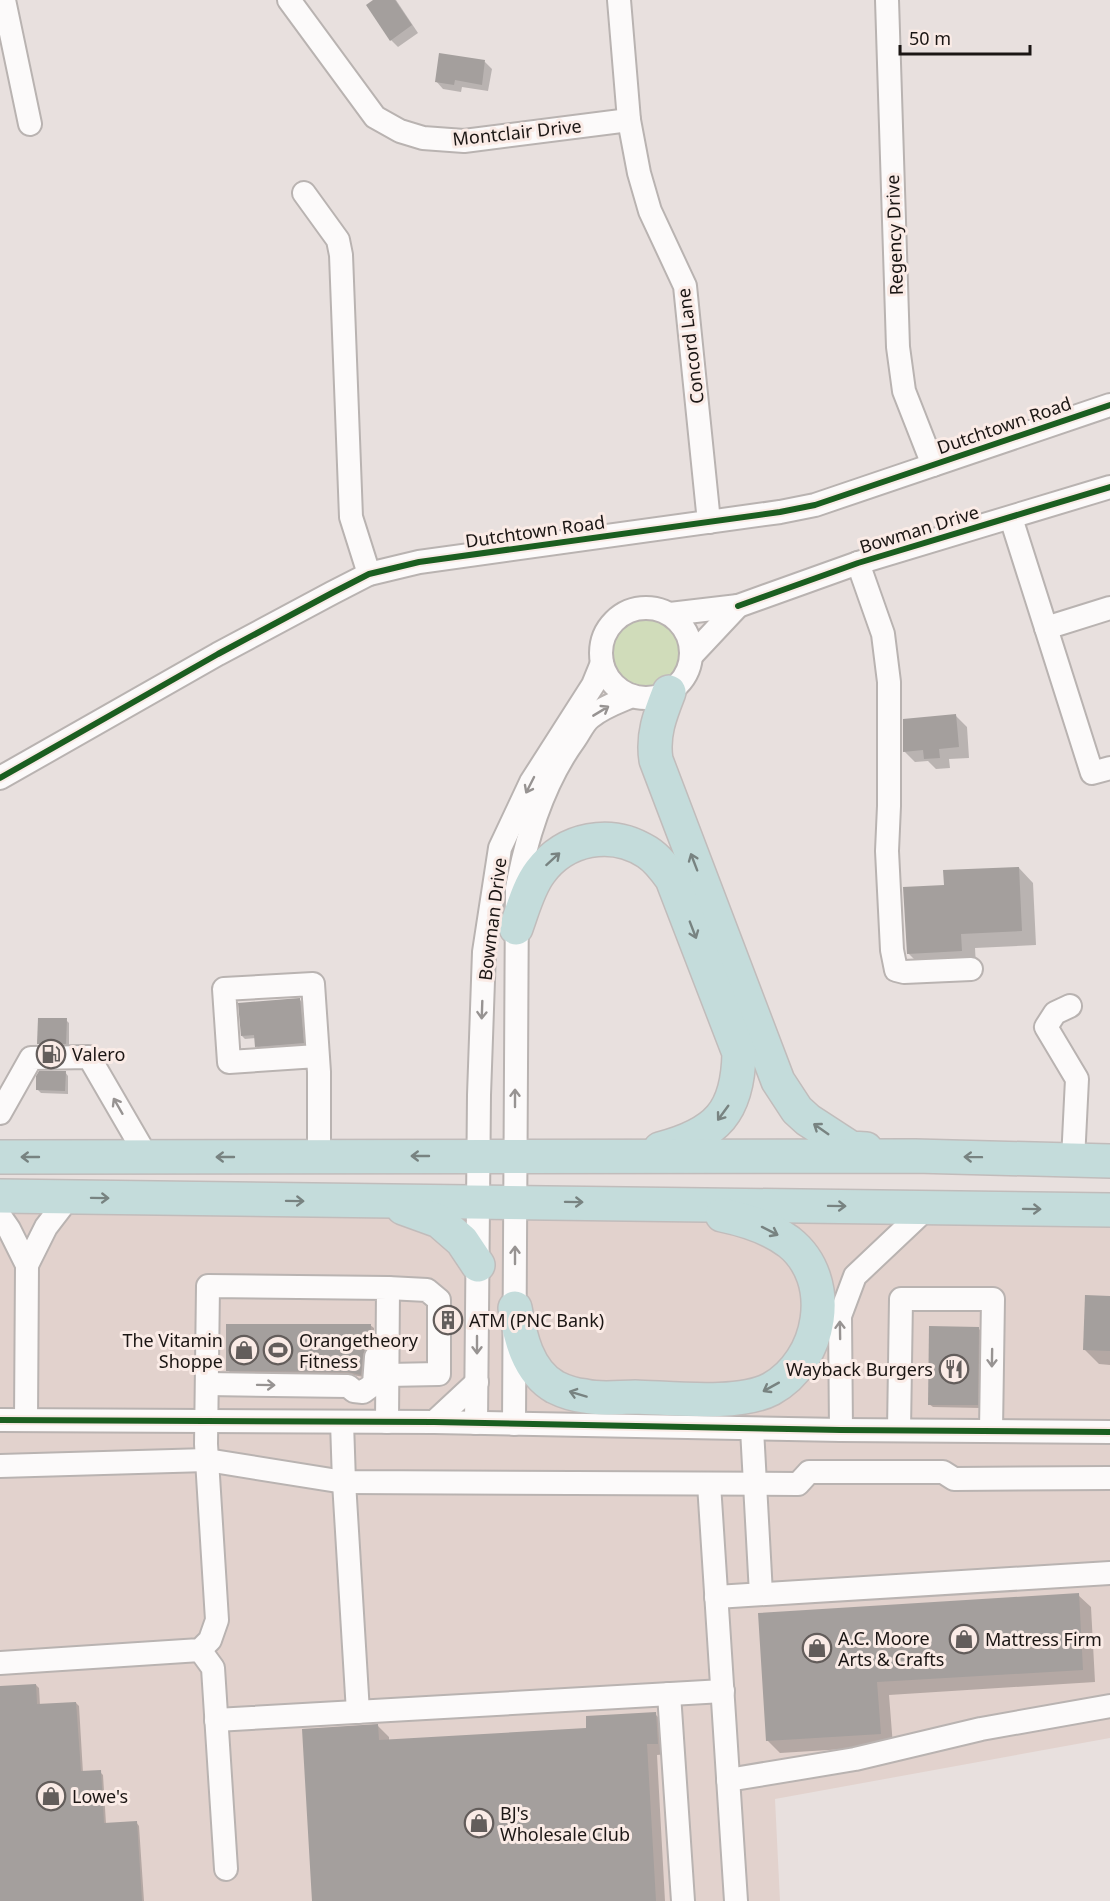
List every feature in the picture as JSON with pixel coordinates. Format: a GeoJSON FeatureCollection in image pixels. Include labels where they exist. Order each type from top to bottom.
{"type":"FeatureCollection","features":[{"type":"Feature","properties":{"kind":"highway"},"geometry":{"type":"LineString","coordinates":[[669,692],[656,728],[654,743],[656,760],[778,1081],[797,1110],[850,1148],[902,1152],[915,1156]]}},
{"type":"Feature","properties":{"kind":"highway"},"geometry":{"type":"LineString","coordinates":[[516,928],[538,873],[564,849],[581,842],[607,839],[633,844],[649,853],[672,879],[739,1053],[739,1075],[735,1095],[722,1118],[704,1132],[689,1140],[661,1148],[589,1156]]}},
{"type":"Feature","properties":{"kind":"highway"},"geometry":{"type":"LineString","coordinates":[[0,1157],[915,1156],[1110,1161]]}},
{"type":"Feature","properties":{"kind":"highway"},"geometry":{"type":"LineString","coordinates":[[0,1196],[1110,1210]]}},
{"type":"Feature","properties":{"kind":"highway"},"geometry":{"type":"LineString","coordinates":[[384,1202],[438,1221],[462,1241],[478,1265]]}},
{"type":"Feature","properties":{"kind":"highway"},"geometry":{"type":"LineString","coordinates":[[515,1308],[524,1345],[543,1377],[555,1387],[586,1397],[735,1399],[771,1389],[799,1367],[807,1353],[816,1329],[818,1302],[816,1281],[804,1259],[791,1243],[769,1230],[744,1220],[674,1204]]}},
{"type":"Feature","properties":{"kind":"street"},"geometry":{"type":"LineString","coordinates":[[4,0],[30,124]]}},
{"type":"Feature","properties":{"kind":"street","name":"Montclair Drive"},"geometry":{"type":"LineString","coordinates":[[289,0],[375,117],[400,130],[423,138],[464,141],[629,120]]}},
{"type":"Feature","properties":{"kind":"street","name":"Concord Lane"},"geometry":{"type":"LineString","coordinates":[[619,0],[629,120],[639,173],[650,211],[685,286],[709,522]]}},
{"type":"Feature","properties":{"kind":"street","name":"Regency Drive"},"geometry":{"type":"LineString","coordinates":[[887,0],[897,347],[904,391],[933,465]]}},
{"type":"Feature","properties":{"kind":"street"},"geometry":{"type":"LineString","coordinates":[[304,193],[338,240],[341,255],[351,517],[369,574]]}},
{"type":"Feature","properties":{"kind":"street","name":"Dutchtown Road"},"geometry":{"type":"LineString","coordinates":[[0,778],[218,654],[369,574],[419,562],[780,512],[815,505],[1110,405]]}},
{"type":"Feature","properties":{"kind":"street","name":"Bowman Drive"},"geometry":{"type":"LineString","coordinates":[[670,614],[738,606],[858,563],[1110,487]]}},
{"type":"Feature","properties":{"kind":"street"},"geometry":{"type":"LineString","coordinates":[[1011,518],[1092,774],[1110,768]]}},
{"type":"Feature","properties":{"kind":"street"},"geometry":{"type":"LineString","coordinates":[[858,563],[883,634],[888,672],[887,850],[892,950],[896,970],[904,972],[971,969]]}},
{"type":"Feature","properties":{"kind":"street","name":"Bowman Drive"},"geometry":{"type":"LineString","coordinates":[[692,655],[738,606]]}},
{"type":"Feature","properties":{"kind":"street"},"geometry":{"type":"LineString","coordinates":[[648,607],[677,618],[687,631],[692,655],[685,676],[669,692],[655,698],[632,696],[624,692],[610,680],[602,663],[603,640],[609,626],[620,616],[633,609],[648,607]]}},
{"type":"Feature","properties":{"kind":"street"},"geometry":{"type":"LineString","coordinates":[[1046,628],[1110,608]]}},
{"type":"Feature","properties":{"kind":"street","name":"Bowman Drive"},"geometry":{"type":"LineString","coordinates":[[477,1423],[478,1155],[484,952],[500,848],[531,782],[592,685],[602,663]]}},
{"type":"Feature","properties":{"kind":"street","name":"Bowman Drive"},"geometry":{"type":"LineString","coordinates":[[514,1425],[517,888],[524,852],[535,817],[561,758],[589,718],[632,696]]}},
{"type":"Feature","properties":{"kind":"street"},"geometry":{"type":"LineString","coordinates":[[317,1056],[229,1062],[224,989],[312,984],[317,1056],[319,1156]]}},
{"type":"Feature","properties":{"kind":"street"},"geometry":{"type":"LineString","coordinates":[[1070,1006],[1055,1013],[1046,1028],[1077,1079],[1073,1160]]}},
{"type":"Feature","properties":{"kind":"street"},"geometry":{"type":"LineString","coordinates":[[0,1113],[31,1058],[89,1057],[147,1157]]}},
{"type":"Feature","properties":{"kind":"street"},"geometry":{"type":"LineString","coordinates":[[26,1420],[27,1265],[46,1227],[69,1197]]}},
{"type":"Feature","properties":{"kind":"street"},"geometry":{"type":"LineString","coordinates":[[841,1430],[840,1316],[855,1276],[928,1208]]}},
{"type":"Feature","properties":{"kind":"street"},"geometry":{"type":"LineString","coordinates":[[0,1216],[27,1265]]}},
{"type":"Feature","properties":{"kind":"street"},"geometry":{"type":"LineString","coordinates":[[0,1663],[200,1650],[210,1640],[217,1620],[207,1460],[206,1421],[208,1286],[427,1290],[439,1300],[439,1374],[387,1384],[362,1392],[354,1391],[348,1386],[207,1384]]}},
{"type":"Feature","properties":{"kind":"street"},"geometry":{"type":"LineString","coordinates":[[383,1288],[387,1422]]}},
{"type":"Feature","properties":{"kind":"street"},"geometry":{"type":"LineString","coordinates":[[362,1392],[372,1387],[376,1378],[383,1288]]}},
{"type":"Feature","properties":{"kind":"street"},"geometry":{"type":"LineString","coordinates":[[899,1430],[901,1299],[993,1299],[991,1430]]}},
{"type":"Feature","properties":{"kind":"street"},"geometry":{"type":"LineString","coordinates":[[434,1422],[477,1382]]}},
{"type":"Feature","properties":{"kind":"street"},"geometry":{"type":"LineString","coordinates":[[0,1420],[434,1422],[752,1429],[1110,1432]]}},
{"type":"Feature","properties":{"kind":"street"},"geometry":{"type":"LineString","coordinates":[[342,1422],[358,1712]]}},
{"type":"Feature","properties":{"kind":"street"},"geometry":{"type":"LineString","coordinates":[[752,1429],[761,1594]]}},
{"type":"Feature","properties":{"kind":"street"},"geometry":{"type":"LineString","coordinates":[[0,1466],[207,1460],[344,1482],[798,1484],[809,1472],[943,1472],[954,1479],[1110,1478]]}},
{"type":"Feature","properties":{"kind":"street"},"geometry":{"type":"LineString","coordinates":[[709,1484],[736,1901]]}},
{"type":"Feature","properties":{"kind":"street"},"geometry":{"type":"LineString","coordinates":[[716,1597],[1110,1573]]}},
{"type":"Feature","properties":{"kind":"street"},"geometry":{"type":"LineString","coordinates":[[200,1650],[213,1668],[226,1869]]}},
{"type":"Feature","properties":{"kind":"street"},"geometry":{"type":"LineString","coordinates":[[216,1720],[723,1691]]}},
{"type":"Feature","properties":{"kind":"street"},"geometry":{"type":"LineString","coordinates":[[669,1694],[683,1901]]}},
{"type":"Feature","properties":{"kind":"street"},"geometry":{"type":"LineString","coordinates":[[728,1780],[855,1759],[981,1729],[1110,1706]]}},
{"type":"Feature","properties":{"kind":"shaded area"},"geometry":{"type":"Polygon","coordinates":[[[0,1196],[1110,1210],[1110,1738],[775,1799],[780,1901],[0,1901],[0,1196]]]}},
{"type":"Feature","properties":{"kind":"green space"},"geometry":{"type":"Polygon","coordinates":[[[646,607],[663,610],[678,620],[688,635],[691,652],[688,669],[678,684],[663,694],[646,697],[629,694],[614,684],[604,669],[601,652],[604,635],[614,620],[629,610],[646,607]]]}},
{"type":"Feature","properties":{"kind":"building"},"geometry":{"type":"Polygon","coordinates":[[[373,0],[395,0],[412,25],[390,41],[366,5],[373,0]]]}},
{"type":"Feature","properties":{"kind":"building"},"geometry":{"type":"Polygon","coordinates":[[[439,53],[485,60],[482,85],[455,80],[454,85],[435,82],[439,53]]]}},
{"type":"Feature","properties":{"kind":"building"},"geometry":{"type":"Polygon","coordinates":[[[956,714],[959,747],[939,749],[940,758],[924,759],[923,750],[903,752],[903,719],[956,714]]]}},
{"type":"Feature","properties":{"kind":"building"},"geometry":{"type":"Polygon","coordinates":[[[1019,867],[1022,931],[961,934],[962,951],[907,954],[903,887],[944,885],[943,870],[1019,867]]]}},
{"type":"Feature","properties":{"kind":"building"},"geometry":{"type":"Polygon","coordinates":[[[300,998],[304,1043],[255,1047],[254,1035],[241,1036],[238,1003],[300,998]]]}},
{"type":"Feature","properties":{"kind":"building"},"geometry":{"type":"Polygon","coordinates":[[[38,1018],[67,1018],[66,1044],[37,1044],[38,1018]]]}},
{"type":"Feature","properties":{"kind":"building"},"geometry":{"type":"Polygon","coordinates":[[[39,1071],[66,1071],[65,1091],[36,1090],[36,1076],[39,1071]]]}},
{"type":"Feature","properties":{"kind":"building"},"geometry":{"type":"Polygon","coordinates":[[[1085,1295],[1110,1296],[1110,1351],[1083,1350],[1085,1295]]]}},
{"type":"Feature","properties":{"kind":"building"},"geometry":{"type":"Polygon","coordinates":[[[226,1324],[371,1324],[371,1345],[365,1349],[363,1355],[361,1375],[348,1372],[226,1371],[226,1324]]]}},
{"type":"Feature","properties":{"kind":"building"},"geometry":{"type":"Polygon","coordinates":[[[929,1326],[979,1327],[978,1405],[928,1405],[929,1326]]]}},
{"type":"Feature","properties":{"kind":"building"},"geometry":{"type":"Polygon","coordinates":[[[1079,1593],[1083,1670],[877,1682],[881,1734],[766,1741],[758,1613],[1079,1593]]]}},
{"type":"Feature","properties":{"kind":"building","name":"Lowe's"},"geometry":{"type":"Polygon","coordinates":[[[36,1684],[37,1704],[76,1702],[81,1771],[101,1770],[104,1823],[137,1821],[142,1901],[0,1901],[0,1686],[36,1684]]]}},
{"type":"Feature","properties":{"kind":"building","name":"BJ's Wholesale Club"},"geometry":{"type":"Polygon","coordinates":[[[656,1712],[658,1744],[647,1744],[656,1901],[312,1901],[302,1729],[378,1724],[379,1740],[586,1728],[586,1716],[656,1712]]]}},
{"type":"Feature","properties":{"kind":"cycle path"},"geometry":{"type":"LineString","coordinates":[[0,778],[218,654],[369,574],[419,562],[780,512],[815,505],[1110,405]]}},
{"type":"Feature","properties":{"kind":"cycle path"},"geometry":{"type":"LineString","coordinates":[[738,606],[858,563],[1110,487]]}},
{"type":"Feature","properties":{"kind":"cycle path"},"geometry":{"type":"LineString","coordinates":[[0,1420],[434,1422],[841,1430],[1110,1432]]}},
{"type":"Feature","properties":{"kind":"place","name":"Valero"},"geometry":{"type":"Point","coordinates":[51,1054]}},
{"type":"Feature","properties":{"kind":"place","name":"ATM (PNC Bank)"},"geometry":{"type":"Point","coordinates":[448,1320]}},
{"type":"Feature","properties":{"kind":"place","name":"The Vitamin Shoppe"},"geometry":{"type":"Point","coordinates":[244,1350]}},
{"type":"Feature","properties":{"kind":"place","name":"Orangetheory Fitness"},"geometry":{"type":"Point","coordinates":[278,1350]}},
{"type":"Feature","properties":{"kind":"place","name":"Wayback Burgers"},"geometry":{"type":"Point","coordinates":[954,1369]}},
{"type":"Feature","properties":{"kind":"place","name":"Mattress Firm"},"geometry":{"type":"Point","coordinates":[964,1639]}},
{"type":"Feature","properties":{"kind":"place","name":"A.C. Moore Arts & Crafts"},"geometry":{"type":"Point","coordinates":[817,1648]}},
{"type":"Feature","properties":{"kind":"place","name":"Lowe's"},"geometry":{"type":"Point","coordinates":[51,1796]}},
{"type":"Feature","properties":{"kind":"place","name":"BJ's Wholesale Club"},"geometry":{"type":"Point","coordinates":[479,1823]}}]}
